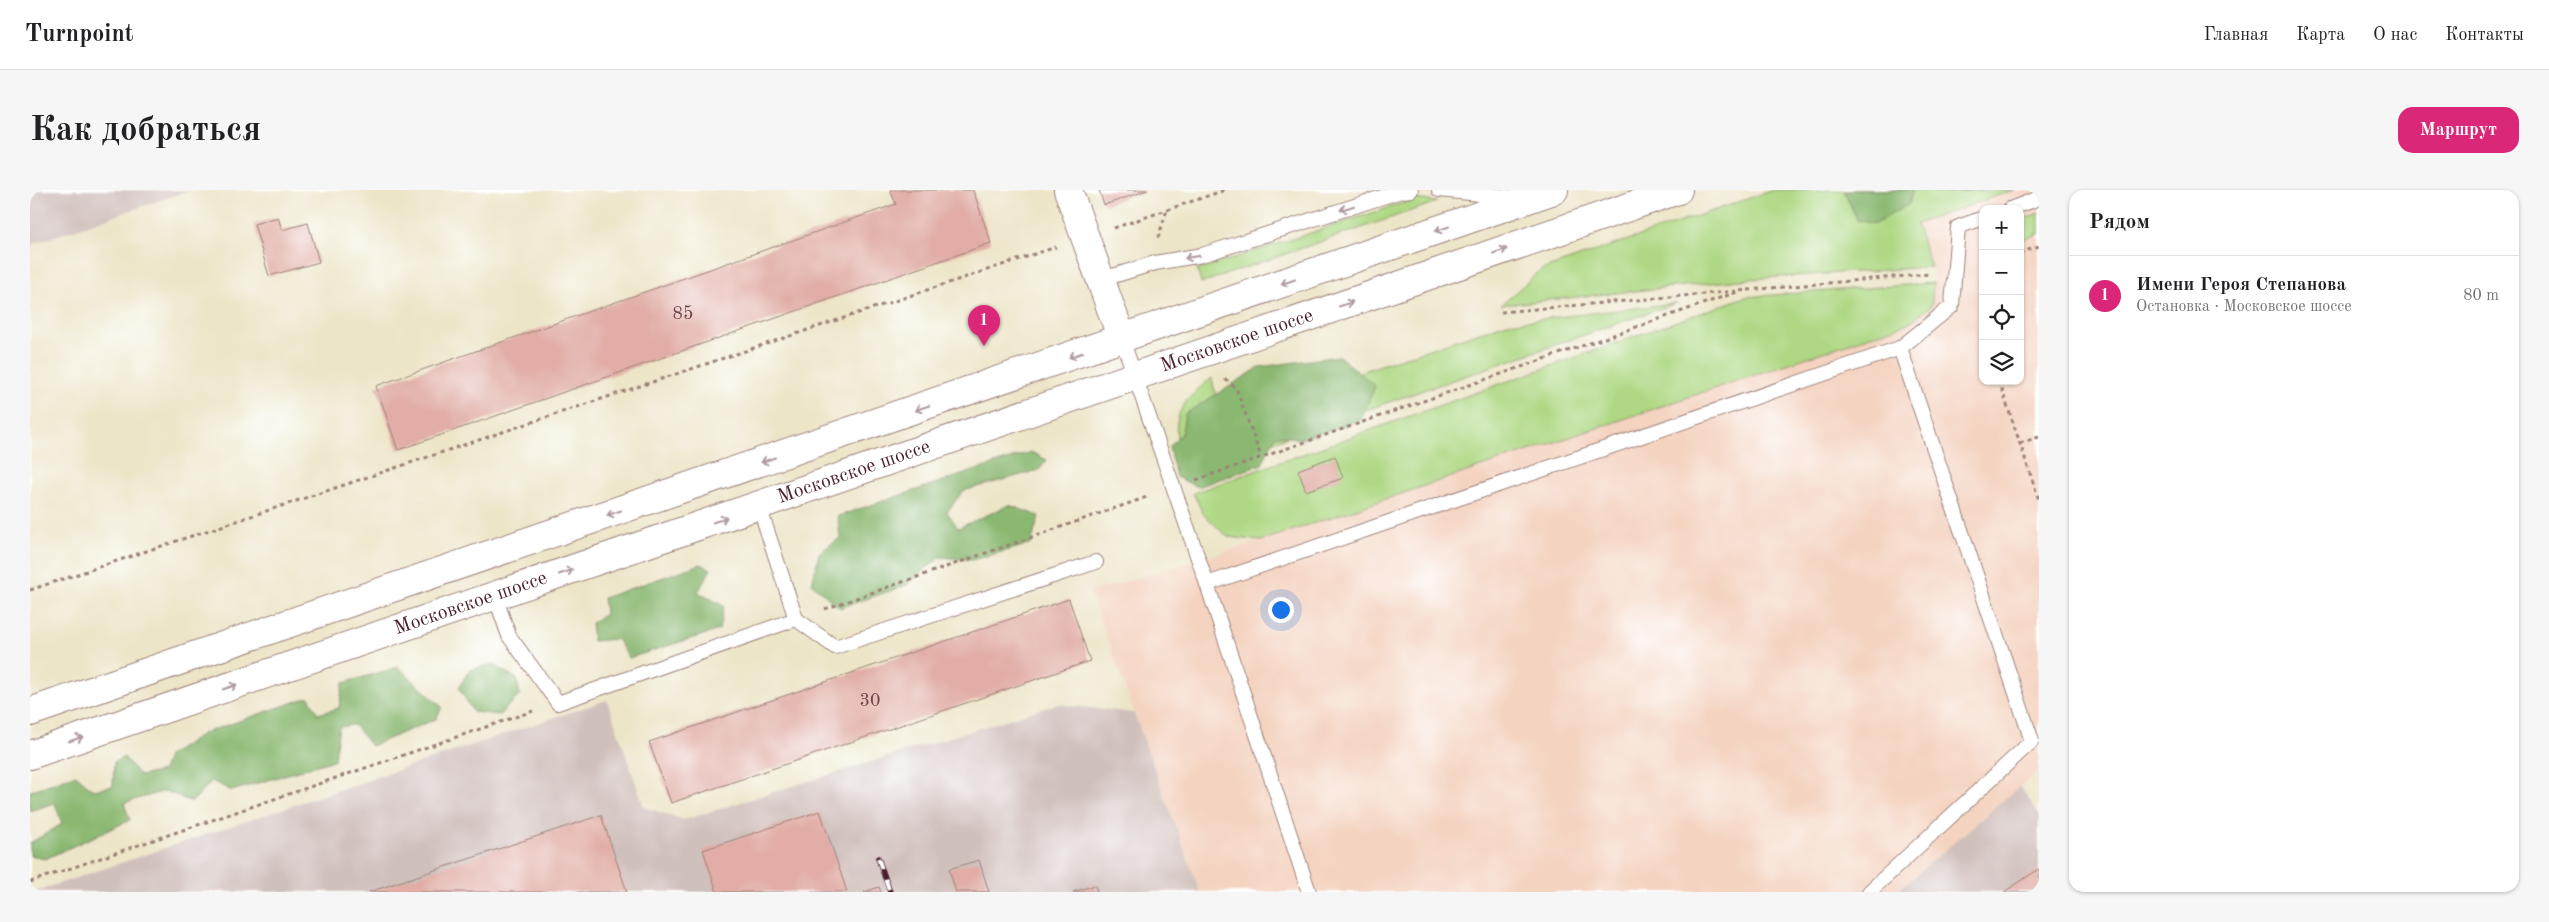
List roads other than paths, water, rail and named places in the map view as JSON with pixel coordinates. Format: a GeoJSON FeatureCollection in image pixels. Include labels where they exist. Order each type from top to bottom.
{"type":"FeatureCollection","features":[{"type":"Feature","properties":{"kind":"main road"},"geometry":{"type":"LineString","coordinates":[[1068,190],[1122,339]]}},
{"type":"Feature","properties":{"kind":"main road","name":"Московское шоссе"},"geometry":{"type":"LineString","coordinates":[[30,755],[1135,378],[1678,190]]}},
{"type":"Feature","properties":{"kind":"main road","name":"Московское шоссе"},"geometry":{"type":"LineString","coordinates":[[30,712],[1543,194]]}},
{"type":"Feature","properties":{"kind":"lane"},"geometry":{"type":"LineString","coordinates":[[1100,280],[1155,263],[1202,255],[1401,191],[1410,190]]}},
{"type":"Feature","properties":{"kind":"lane"},"geometry":{"type":"LineString","coordinates":[[1439,190],[1491,196],[1543,194]]}},
{"type":"Feature","properties":{"kind":"lane"},"geometry":{"type":"LineString","coordinates":[[2021,205],[2039,198]]}},
{"type":"Feature","properties":{"kind":"lane"},"geometry":{"type":"LineString","coordinates":[[1207,584],[1900,348],[1952,306],[1958,227],[1979,219]]}},
{"type":"Feature","properties":{"kind":"lane"},"geometry":{"type":"LineString","coordinates":[[1122,339],[1207,584],[1310,892]]}},
{"type":"Feature","properties":{"kind":"lane"},"geometry":{"type":"LineString","coordinates":[[1869,892],[2032,740],[1900,348]]}},
{"type":"Feature","properties":{"kind":"lane"},"geometry":{"type":"LineString","coordinates":[[759,506],[796,619],[835,647],[1096,562]]}},
{"type":"Feature","properties":{"kind":"lane"},"geometry":{"type":"LineString","coordinates":[[495,596],[508,636],[558,703],[796,619]]}},
{"type":"Feature","properties":{"kind":"railway"},"geometry":{"type":"LineString","coordinates":[[878,858],[890,892]]}},
{"type":"Feature","properties":{"kind":"place","name":"Имени Героя Степанова"},"geometry":{"type":"Point","coordinates":[984,346]}}]}
